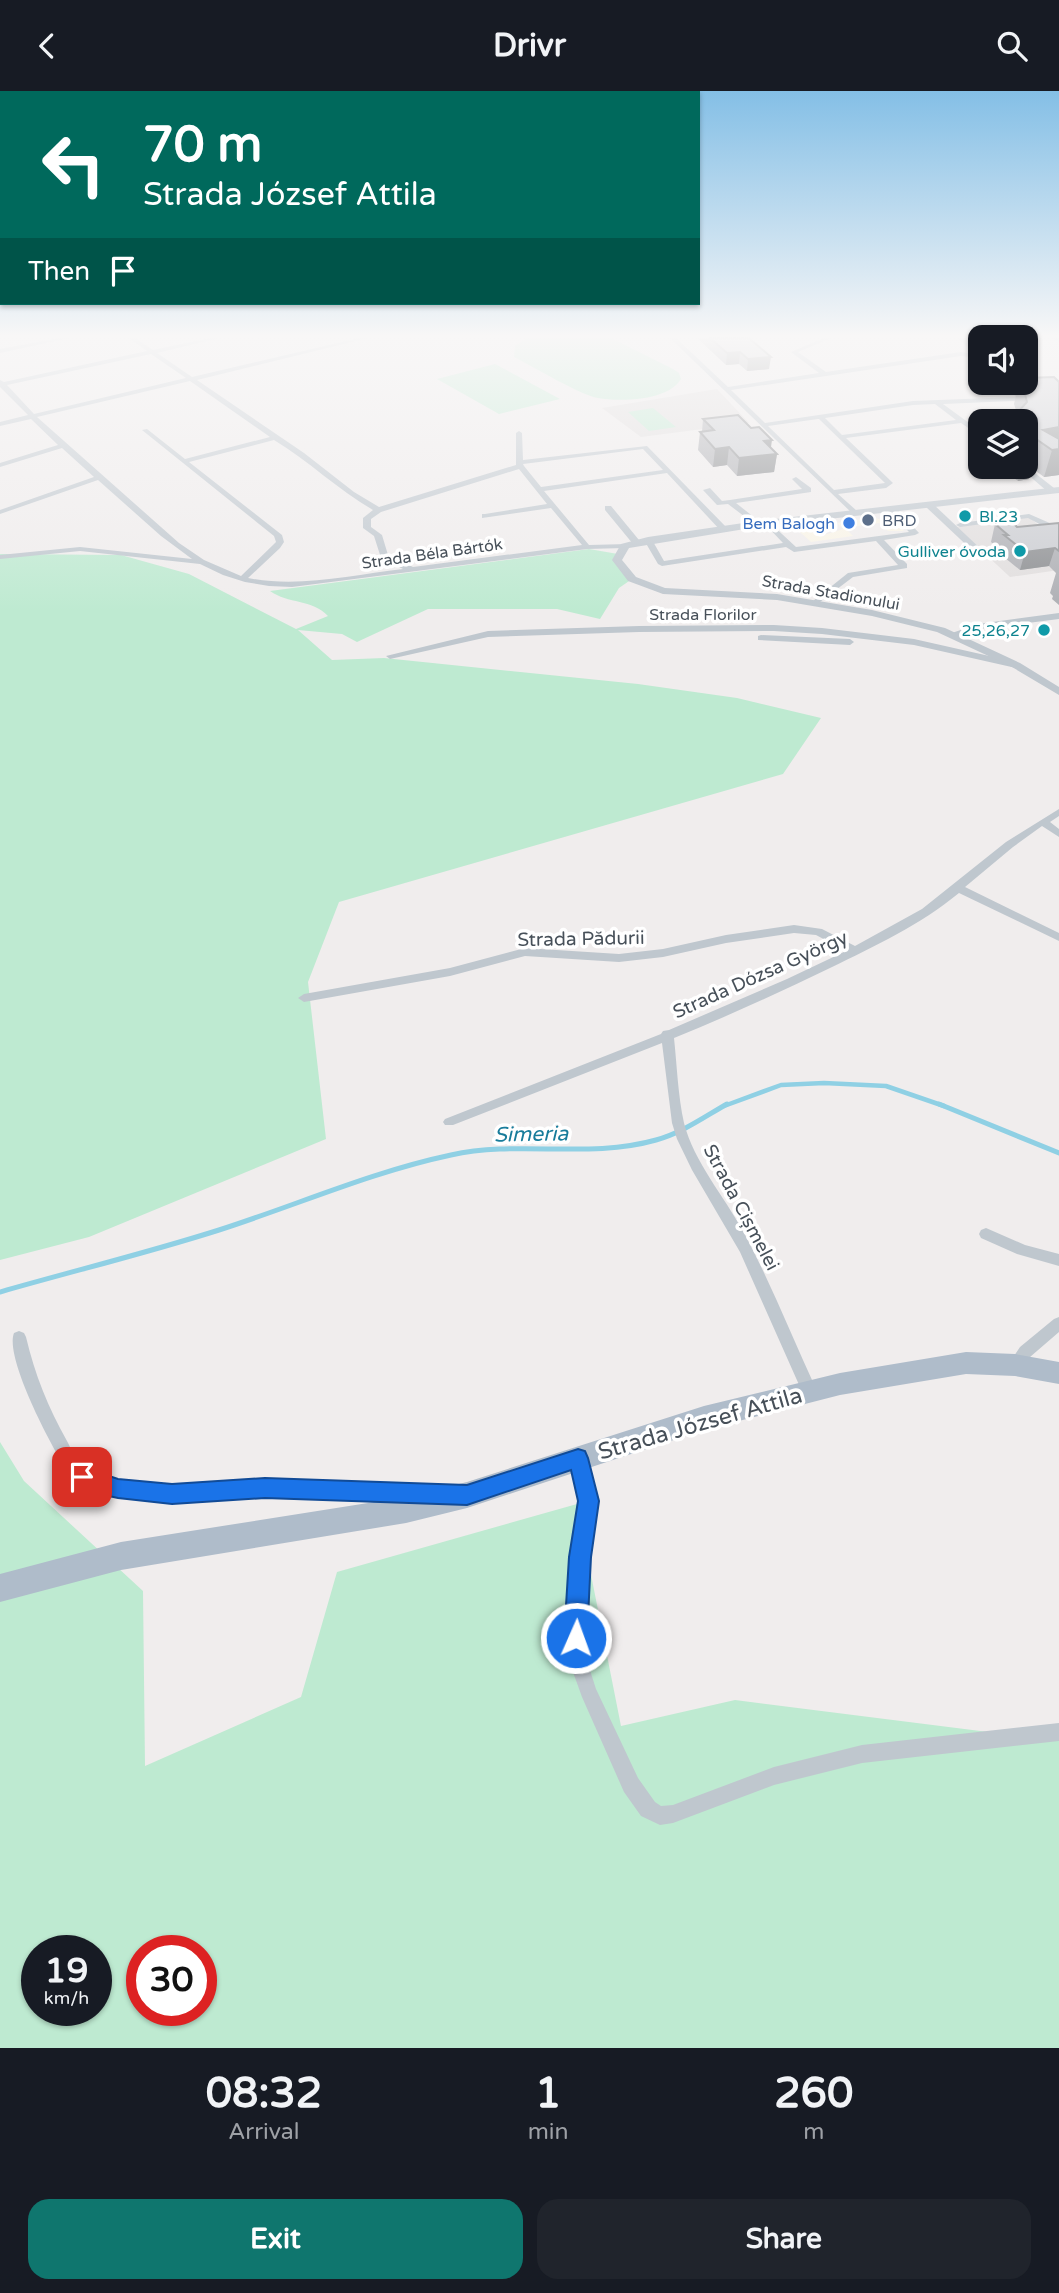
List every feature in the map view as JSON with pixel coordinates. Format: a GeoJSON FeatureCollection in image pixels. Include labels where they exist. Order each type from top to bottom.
{"type":"FeatureCollection","features":[{"type":"Feature","properties":{"kind":"main road","name":"Strada József Attila"},"geometry":{"type":"LineString","coordinates":[[467,1495],[704,1418],[810,1391],[950,1364],[1016,1365],[1059,1373]]}},
{"type":"Feature","properties":{"kind":"main road"},"geometry":{"type":"LineString","coordinates":[[0,1588],[121,1556],[370,1517],[467,1495]]}},
{"type":"Feature","properties":{"kind":"street","name":"Strada Béla Bártók"},"geometry":{"type":"LineString","coordinates":[[46,429],[175,543],[205,563],[243,579],[276,586],[630,544]]}},
{"type":"Feature","properties":{"kind":"street"},"geometry":{"type":"LineString","coordinates":[[264,429],[346,491],[377,510]]}},
{"type":"Feature","properties":{"kind":"street"},"geometry":{"type":"LineString","coordinates":[[769,429],[854,513]]}},
{"type":"Feature","properties":{"kind":"street"},"geometry":{"type":"LineString","coordinates":[[833,429],[889,483],[886,486],[835,492]]}},
{"type":"Feature","properties":{"kind":"street"},"geometry":{"type":"LineString","coordinates":[[841,437],[900,429]]}},
{"type":"Feature","properties":{"kind":"street"},"geometry":{"type":"LineString","coordinates":[[145,430],[278,535],[280,541],[277,546],[243,579]]}},
{"type":"Feature","properties":{"kind":"street"},"geometry":{"type":"LineString","coordinates":[[520,433],[520,464],[587,547]]}},
{"type":"Feature","properties":{"kind":"street"},"geometry":{"type":"LineString","coordinates":[[184,461],[275,438]]}},
{"type":"Feature","properties":{"kind":"street"},"geometry":{"type":"LineString","coordinates":[[0,465],[64,445]]}},
{"type":"Feature","properties":{"kind":"street"},"geometry":{"type":"LineString","coordinates":[[412,570],[384,556],[378,535],[367,528],[367,518],[377,510],[520,464],[641,446],[669,471],[724,529]]}},
{"type":"Feature","properties":{"kind":"street"},"geometry":{"type":"LineString","coordinates":[[540,489],[669,471]]}},
{"type":"Feature","properties":{"kind":"street"},"geometry":{"type":"LineString","coordinates":[[0,512],[100,477]]}},
{"type":"Feature","properties":{"kind":"street"},"geometry":{"type":"LineString","coordinates":[[1038,478],[1055,490]]}},
{"type":"Feature","properties":{"kind":"street"},"geometry":{"type":"LineString","coordinates":[[707,490],[720,503],[808,490],[796,479]]}},
{"type":"Feature","properties":{"kind":"street"},"geometry":{"type":"LineString","coordinates":[[608,508],[630,544],[757,524],[1055,490]]}},
{"type":"Feature","properties":{"kind":"street"},"geometry":{"type":"LineString","coordinates":[[730,502],[757,524]]}},
{"type":"Feature","properties":{"kind":"street"},"geometry":{"type":"LineString","coordinates":[[485,516],[553,505]]}},
{"type":"Feature","properties":{"kind":"street"},"geometry":{"type":"LineString","coordinates":[[929,505],[980,553]]}},
{"type":"Feature","properties":{"kind":"street"},"geometry":{"type":"LineString","coordinates":[[768,523],[794,550],[915,533],[892,509]]}},
{"type":"Feature","properties":{"kind":"street"},"geometry":{"type":"LineString","coordinates":[[960,526],[1029,516],[1050,526],[1059,527]]}},
{"type":"Feature","properties":{"kind":"street"},"geometry":{"type":"LineString","coordinates":[[816,603],[851,575],[904,566],[879,538]]}},
{"type":"Feature","properties":{"kind":"street"},"geometry":{"type":"LineString","coordinates":[[648,540],[662,563],[788,544]]}},
{"type":"Feature","properties":{"kind":"street","name":"Strada Stadionului"},"geometry":{"type":"LineString","coordinates":[[630,544],[617,560],[632,579],[654,589],[688,594],[768,596],[896,618],[953,634],[1016,665],[1059,692]]}},
{"type":"Feature","properties":{"kind":"street"},"geometry":{"type":"LineString","coordinates":[[0,557],[87,549],[205,563]]}},
{"type":"Feature","properties":{"kind":"street"},"geometry":{"type":"LineString","coordinates":[[953,634],[978,627],[1059,617]]}},
{"type":"Feature","properties":{"kind":"street","name":"Strada Florilor"},"geometry":{"type":"LineString","coordinates":[[390,656],[488,634],[774,628],[914,642],[1016,665]]}},
{"type":"Feature","properties":{"kind":"street","name":"Strada Florilor"},"geometry":{"type":"LineString","coordinates":[[761,638],[815,639],[913,649],[1033,675]]}},
{"type":"Feature","properties":{"kind":"street","name":"Strada Dózsa György"},"geometry":{"type":"LineString","coordinates":[[449,1122],[667,1034],[855,951],[903,926],[958,888],[1014,840],[1059,812]]}},
{"type":"Feature","properties":{"kind":"street"},"geometry":{"type":"LineString","coordinates":[[1043,822],[1059,834]]}},
{"type":"Feature","properties":{"kind":"street"},"geometry":{"type":"LineString","coordinates":[[958,888],[1059,937]]}},
{"type":"Feature","properties":{"kind":"street","name":"Strada Pădurii"},"geometry":{"type":"LineString","coordinates":[[304,997],[450,972],[525,952],[619,958],[663,953],[726,939],[794,929],[818,932],[855,951]]}},
{"type":"Feature","properties":{"kind":"street","name":"Strada Cișmelei"},"geometry":{"type":"LineString","coordinates":[[667,1034],[681,1130],[695,1166],[736,1230],[810,1391]]}},
{"type":"Feature","properties":{"kind":"street"},"geometry":{"type":"LineString","coordinates":[[986,1234],[1059,1260]]}},
{"type":"Feature","properties":{"kind":"street"},"geometry":{"type":"LineString","coordinates":[[1016,1365],[1025,1352],[1059,1323]]}},
{"type":"Feature","properties":{"kind":"street","name":"Strada József Attila"},"geometry":{"type":"LineString","coordinates":[[19,1337],[27,1376],[40,1410],[82,1477],[95,1483],[172,1494],[265,1488],[467,1495]]}},
{"type":"Feature","properties":{"kind":"street"},"geometry":{"type":"LineString","coordinates":[[578,1458],[589,1501],[580,1557],[576,1612],[578,1661],[588,1691],[631,1786],[648,1809],[660,1816],[673,1814],[774,1776],[862,1754],[1059,1731]]}},
{"type":"Feature","properties":{"kind":"shaded area"},"geometry":{"type":"Polygon","coordinates":[[[631,429],[700,429],[641,437],[631,429]]]}},
{"type":"Feature","properties":{"kind":"shaded area"},"geometry":{"type":"Polygon","coordinates":[[[875,517],[889,518],[904,531],[888,531],[879,523],[845,528],[853,536],[811,542],[791,524],[815,526],[824,535],[843,529],[837,523],[875,517]]]}},
{"type":"Feature","properties":{"kind":"shaded area"},"geometry":{"type":"Polygon","coordinates":[[[1029,517],[1059,542],[1059,570],[1010,577],[956,527],[1029,517]]]}},
{"type":"Feature","properties":{"kind":"green space"},"geometry":{"type":"Polygon","coordinates":[[[589,549],[618,554],[632,579],[619,588],[600,619],[557,609],[428,609],[357,642],[342,634],[298,630],[332,660],[384,658],[638,684],[737,698],[821,718],[783,774],[339,902],[308,982],[326,1139],[89,1237],[0,1260],[0,554],[121,555],[189,574],[296,629],[328,616],[315,607],[270,591],[589,549]]]}},
{"type":"Feature","properties":{"kind":"green space"},"geometry":{"type":"Polygon","coordinates":[[[0,1442],[24,1481],[143,1591],[145,1766],[301,1697],[337,1572],[577,1504],[621,1726],[735,1700],[1059,1741],[1059,2048],[0,2048],[0,1442]]]}},
{"type":"Feature","properties":{"kind":"building"},"geometry":{"type":"Polygon","coordinates":[[[761,429],[772,440],[764,441],[777,454],[739,458],[729,447],[715,449],[700,432],[761,429]]]}},
{"type":"Feature","properties":{"kind":"building"},"geometry":{"type":"Polygon","coordinates":[[[1038,429],[1047,429],[1043,430],[1059,439],[1059,449],[1052,450],[1038,440],[1038,429]]]}},
{"type":"Feature","properties":{"kind":"building"},"geometry":{"type":"Polygon","coordinates":[[[1012,522],[1017,527],[1059,523],[1059,551],[1055,548],[1025,552],[995,524],[1012,522]]]}},
{"type":"Feature","properties":{"kind":"waterway","name":"Simeria"},"geometry":{"type":"LineString","coordinates":[[724,1106],[781,1085],[824,1083],[886,1086],[943,1106]]}},
{"type":"Feature","properties":{"kind":"waterway","name":"Simeria"},"geometry":{"type":"LineString","coordinates":[[0,1292],[192,1238],[421,1162],[477,1151],[631,1145],[675,1133],[727,1104]]}},
{"type":"Feature","properties":{"kind":"waterway","name":"Simeria"},"geometry":{"type":"LineString","coordinates":[[939,1104],[943,1106]]}},
{"type":"Feature","properties":{"kind":"waterway","name":"Simeria"},"geometry":{"type":"LineString","coordinates":[[943,1106],[1059,1153]]}},
{"type":"Feature","properties":{"kind":"place","name":"Bl.23"},"geometry":{"type":"Point","coordinates":[965,516]}},
{"type":"Feature","properties":{"kind":"place","name":"BRD"},"geometry":{"type":"Point","coordinates":[868,520]}},
{"type":"Feature","properties":{"kind":"place","name":"Bem Balogh"},"geometry":{"type":"Point","coordinates":[849,523]}},
{"type":"Feature","properties":{"kind":"place","name":"Gulliver óvoda"},"geometry":{"type":"Point","coordinates":[1020,551]}},
{"type":"Feature","properties":{"kind":"place","name":"25,26,27"},"geometry":{"type":"Point","coordinates":[1044,630]}},
{"type":"Feature","properties":{"kind":"route"},"geometry":{"type":"LineString","coordinates":[[82,1477],[118,1488],[172,1494],[265,1488],[467,1495],[578,1458],[589,1501],[580,1557],[576,1638]]}}]}
